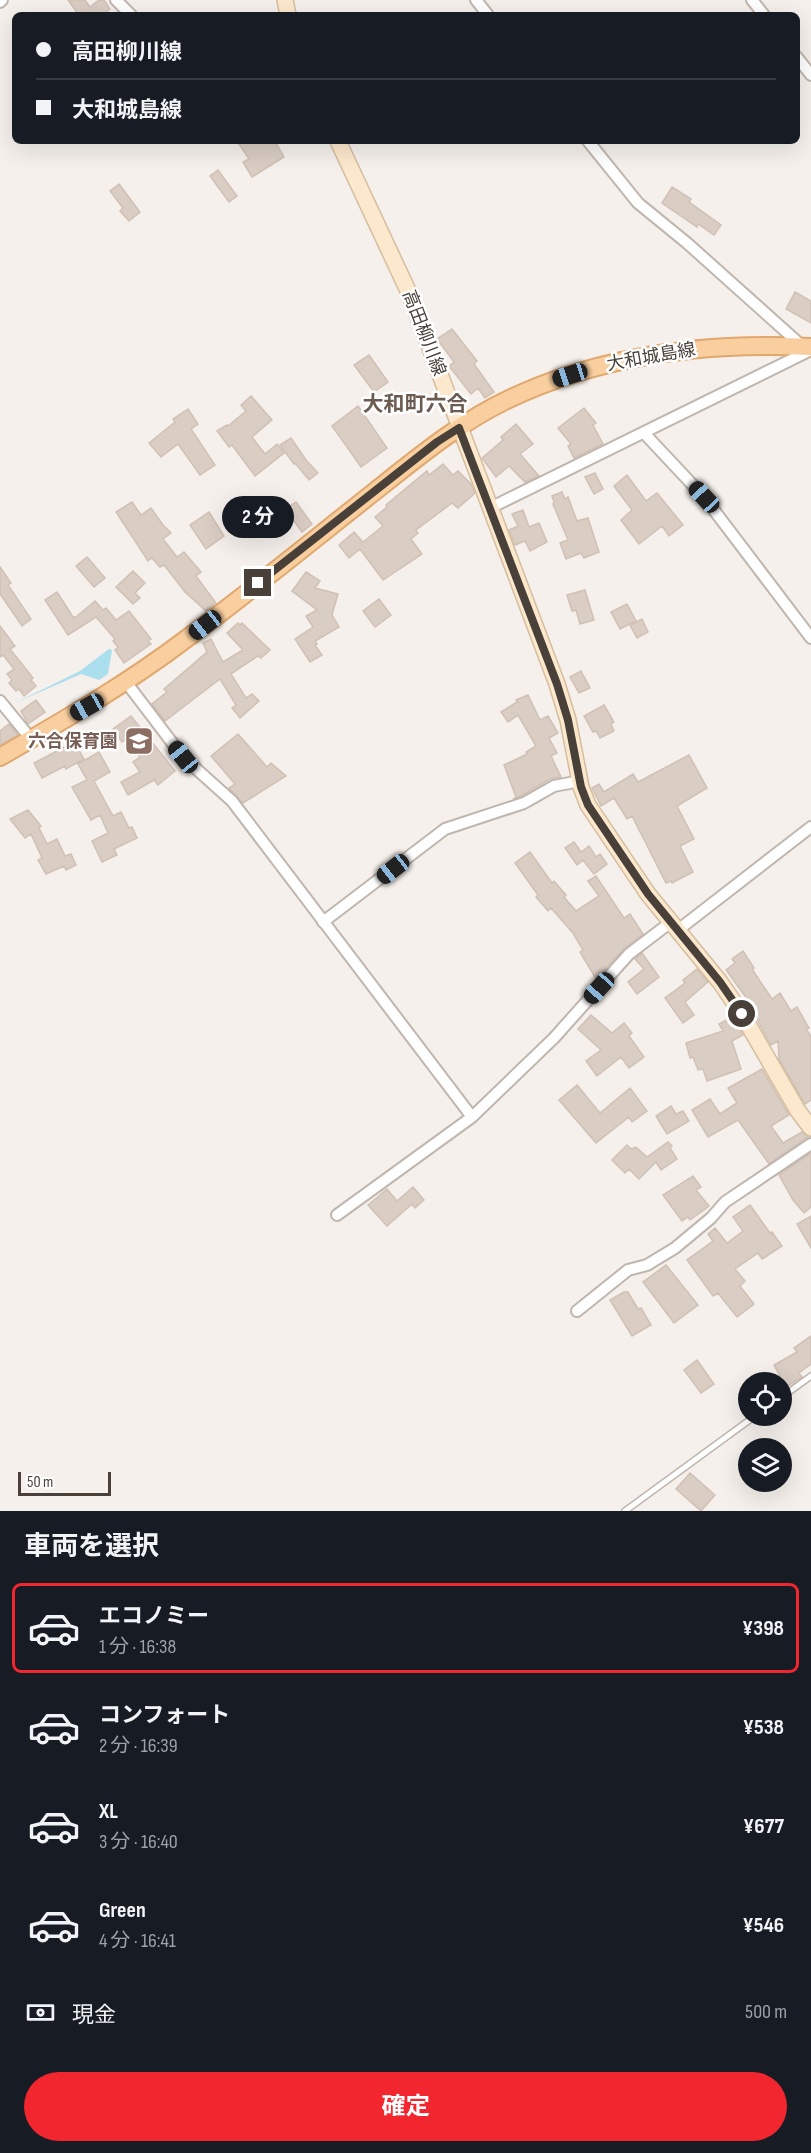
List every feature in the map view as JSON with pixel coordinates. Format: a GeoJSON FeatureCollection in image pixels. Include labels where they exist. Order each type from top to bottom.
{"type":"FeatureCollection","features":[{"type":"Feature","properties":{"kind":"main road","name":"高田柳川線"},"geometry":{"type":"LineString","coordinates":[[340,144],[410,295],[557,684],[588,805],[648,894],[720,982],[742,1014],[798,1111],[811,1128]]}},
{"type":"Feature","properties":{"kind":"main road","name":"大和城島線"},"geometry":{"type":"LineString","coordinates":[[0,758],[126,682],[187,639],[437,442],[508,399],[553,380],[637,356],[721,346],[808,348]]}},
{"type":"Feature","properties":{"kind":"street"},"geometry":{"type":"LineString","coordinates":[[116,0],[128,12]]}},
{"type":"Feature","properties":{"kind":"street"},"geometry":{"type":"LineString","coordinates":[[476,0],[486,12]]}},
{"type":"Feature","properties":{"kind":"street"},"geometry":{"type":"LineString","coordinates":[[752,0],[762,12]]}},
{"type":"Feature","properties":{"kind":"street"},"geometry":{"type":"LineString","coordinates":[[800,61],[811,75]]}},
{"type":"Feature","properties":{"kind":"street"},"geometry":{"type":"LineString","coordinates":[[490,508],[644,434],[808,348],[638,203],[590,144]]}},
{"type":"Feature","properties":{"kind":"street"},"geometry":{"type":"LineString","coordinates":[[644,434],[704,497],[811,638]]}},
{"type":"Feature","properties":{"kind":"street"},"geometry":{"type":"LineString","coordinates":[[126,682],[183,757],[232,801],[472,1118]]}},
{"type":"Feature","properties":{"kind":"street"},"geometry":{"type":"LineString","coordinates":[[0,701],[31,739]]}},
{"type":"Feature","properties":{"kind":"street"},"geometry":{"type":"LineString","coordinates":[[324,922],[445,829],[524,803],[554,786],[580,781]]}},
{"type":"Feature","properties":{"kind":"street"},"geometry":{"type":"LineString","coordinates":[[337,1215],[472,1118],[554,1038],[629,954],[675,926],[811,827]]}},
{"type":"Feature","properties":{"kind":"street"},"geometry":{"type":"LineString","coordinates":[[577,1311],[628,1270],[647,1265],[675,1248],[711,1218],[725,1202],[811,1144]]}},
{"type":"Feature","properties":{"kind":"lane"},"geometry":{"type":"LineString","coordinates":[[792,1390],[811,1376]]}},
{"type":"Feature","properties":{"kind":"lane"},"geometry":{"type":"LineString","coordinates":[[625,1511],[741,1426]]}},
{"type":"Feature","properties":{"kind":"water"},"geometry":{"type":"Polygon","coordinates":[[[109,649],[112,650],[108,674],[99,680],[81,674],[15,703],[80,671],[109,649]]]}},
{"type":"Feature","properties":{"kind":"building"},"geometry":{"type":"Polygon","coordinates":[[[68,0],[85,0],[90,7],[99,0],[104,0],[110,9],[106,12],[77,12],[68,0]]]}},
{"type":"Feature","properties":{"kind":"building"},"geometry":{"type":"Polygon","coordinates":[[[239,144],[277,144],[284,157],[252,177],[243,162],[249,159],[239,144]]]}},
{"type":"Feature","properties":{"kind":"building"},"geometry":{"type":"Polygon","coordinates":[[[218,170],[237,196],[229,202],[210,176],[218,170]]]}},
{"type":"Feature","properties":{"kind":"building"},"geometry":{"type":"Polygon","coordinates":[[[119,184],[140,212],[129,221],[120,211],[123,208],[110,191],[119,184]]]}},
{"type":"Feature","properties":{"kind":"building"},"geometry":{"type":"Polygon","coordinates":[[[672,187],[691,199],[689,202],[721,225],[714,235],[698,224],[697,227],[662,203],[672,187]]]}},
{"type":"Feature","properties":{"kind":"building"},"geometry":{"type":"Polygon","coordinates":[[[795,292],[811,301],[811,323],[786,309],[795,292]]]}},
{"type":"Feature","properties":{"kind":"building"},"geometry":{"type":"Polygon","coordinates":[[[452,329],[477,361],[474,364],[494,392],[485,398],[478,388],[471,394],[449,366],[454,362],[437,339],[452,329]]]}},
{"type":"Feature","properties":{"kind":"building"},"geometry":{"type":"Polygon","coordinates":[[[369,355],[388,382],[374,392],[354,365],[369,355]]]}},
{"type":"Feature","properties":{"kind":"building"},"geometry":{"type":"Polygon","coordinates":[[[251,396],[272,420],[252,437],[265,454],[277,444],[284,453],[255,476],[232,445],[229,447],[217,431],[228,426],[246,411],[241,405],[251,396]]]}},
{"type":"Feature","properties":{"kind":"building"},"geometry":{"type":"Polygon","coordinates":[[[358,406],[387,448],[361,467],[332,426],[358,406]]]}},
{"type":"Feature","properties":{"kind":"building"},"geometry":{"type":"Polygon","coordinates":[[[584,408],[596,423],[593,425],[603,444],[574,458],[568,446],[571,444],[558,428],[584,408]]]}},
{"type":"Feature","properties":{"kind":"building"},"geometry":{"type":"Polygon","coordinates":[[[188,409],[198,424],[191,429],[215,465],[200,475],[178,444],[161,457],[149,443],[175,422],[173,419],[188,409]]]}},
{"type":"Feature","properties":{"kind":"building"},"geometry":{"type":"Polygon","coordinates":[[[516,424],[533,444],[520,454],[539,476],[525,482],[509,466],[496,477],[482,458],[503,440],[501,437],[516,424]]]}},
{"type":"Feature","properties":{"kind":"building"},"geometry":{"type":"Polygon","coordinates":[[[291,438],[318,473],[309,480],[280,445],[291,438]]]}},
{"type":"Feature","properties":{"kind":"building"},"geometry":{"type":"Polygon","coordinates":[[[443,464],[453,475],[458,471],[471,484],[475,493],[458,508],[452,503],[416,530],[418,533],[411,539],[422,554],[383,580],[360,549],[349,558],[339,545],[354,532],[363,542],[383,526],[375,517],[387,507],[386,505],[427,471],[429,475],[443,464]]]}},
{"type":"Feature","properties":{"kind":"building"},"geometry":{"type":"Polygon","coordinates":[[[595,473],[603,489],[594,494],[585,477],[595,473]]]}},
{"type":"Feature","properties":{"kind":"building"},"geometry":{"type":"Polygon","coordinates":[[[627,475],[646,501],[657,493],[683,525],[669,536],[662,526],[639,544],[621,520],[632,510],[614,486],[627,475]]]}},
{"type":"Feature","properties":{"kind":"building"},"geometry":{"type":"Polygon","coordinates":[[[562,492],[565,499],[568,497],[577,521],[588,518],[599,552],[584,558],[581,553],[566,559],[560,543],[568,540],[552,496],[562,492]]]}},
{"type":"Feature","properties":{"kind":"building"},"geometry":{"type":"Polygon","coordinates":[[[132,502],[141,515],[151,508],[171,533],[163,539],[177,557],[184,552],[201,572],[196,576],[216,603],[206,611],[185,592],[164,565],[160,567],[152,558],[148,561],[116,512],[132,502]]]}},
{"type":"Feature","properties":{"kind":"building"},"geometry":{"type":"Polygon","coordinates":[[[296,502],[312,524],[302,532],[285,509],[296,502]]]}},
{"type":"Feature","properties":{"kind":"building"},"geometry":{"type":"Polygon","coordinates":[[[523,510],[529,527],[539,523],[547,542],[530,551],[525,541],[515,545],[509,530],[518,526],[512,514],[523,510]]]}},
{"type":"Feature","properties":{"kind":"building"},"geometry":{"type":"Polygon","coordinates":[[[209,512],[224,536],[206,549],[190,525],[209,512]]]}},
{"type":"Feature","properties":{"kind":"building"},"geometry":{"type":"Polygon","coordinates":[[[87,557],[105,578],[94,587],[76,566],[87,557]]]}},
{"type":"Feature","properties":{"kind":"building"},"geometry":{"type":"Polygon","coordinates":[[[0,567],[11,583],[8,585],[31,619],[22,626],[0,594],[0,567]]]}},
{"type":"Feature","properties":{"kind":"building"},"geometry":{"type":"Polygon","coordinates":[[[133,571],[145,583],[135,593],[140,598],[133,604],[116,587],[133,571]]]}},
{"type":"Feature","properties":{"kind":"building"},"geometry":{"type":"Polygon","coordinates":[[[306,572],[320,581],[315,588],[338,594],[332,615],[339,627],[315,641],[322,655],[310,662],[295,639],[313,627],[306,616],[317,610],[292,591],[306,572]]]}},
{"type":"Feature","properties":{"kind":"building"},"geometry":{"type":"Polygon","coordinates":[[[585,590],[594,620],[580,624],[576,610],[572,611],[567,595],[585,590]]]}},
{"type":"Feature","properties":{"kind":"building"},"geometry":{"type":"Polygon","coordinates":[[[57,592],[73,617],[95,601],[103,610],[106,608],[116,620],[129,611],[151,639],[148,641],[151,644],[124,663],[115,650],[118,647],[113,641],[115,639],[96,617],[68,635],[45,600],[57,592]]]}},
{"type":"Feature","properties":{"kind":"building"},"geometry":{"type":"Polygon","coordinates":[[[379,599],[391,615],[375,627],[363,611],[379,599]]]}},
{"type":"Feature","properties":{"kind":"building"},"geometry":{"type":"Polygon","coordinates":[[[627,604],[636,621],[620,629],[611,612],[627,604]]]}},
{"type":"Feature","properties":{"kind":"building"},"geometry":{"type":"Polygon","coordinates":[[[642,619],[648,632],[637,638],[630,625],[642,619]]]}},
{"type":"Feature","properties":{"kind":"building"},"geometry":{"type":"Polygon","coordinates":[[[238,623],[240,625],[242,623],[270,650],[261,658],[258,656],[231,674],[246,698],[252,694],[259,701],[240,718],[232,708],[236,705],[220,679],[165,721],[152,704],[167,692],[164,689],[207,652],[203,643],[211,639],[223,662],[243,650],[227,633],[238,623]]]}},
{"type":"Feature","properties":{"kind":"building"},"geometry":{"type":"Polygon","coordinates":[[[0,626],[15,646],[10,649],[33,678],[31,680],[36,686],[24,696],[19,689],[16,691],[9,683],[12,680],[7,674],[14,669],[3,655],[0,657],[0,626]]]}},
{"type":"Feature","properties":{"kind":"building"},"geometry":{"type":"Polygon","coordinates":[[[581,671],[590,688],[579,693],[570,677],[581,671]]]}},
{"type":"Feature","properties":{"kind":"building"},"geometry":{"type":"Polygon","coordinates":[[[528,695],[540,720],[548,716],[558,733],[549,738],[557,753],[551,756],[561,777],[550,779],[513,799],[516,797],[504,765],[527,754],[526,752],[536,746],[518,715],[508,722],[501,712],[517,702],[516,700],[528,695]]]}},
{"type":"Feature","properties":{"kind":"building"},"geometry":{"type":"Polygon","coordinates":[[[36,700],[45,712],[28,724],[21,711],[36,700]]]}},
{"type":"Feature","properties":{"kind":"building"},"geometry":{"type":"Polygon","coordinates":[[[604,705],[614,722],[611,724],[614,731],[600,738],[596,731],[593,732],[584,716],[604,705]]]}},
{"type":"Feature","properties":{"kind":"building"},"geometry":{"type":"Polygon","coordinates":[[[131,716],[175,771],[158,785],[154,780],[128,795],[121,782],[140,772],[133,762],[140,757],[125,740],[122,742],[113,729],[131,716]]]}},
{"type":"Feature","properties":{"kind":"building"},"geometry":{"type":"Polygon","coordinates":[[[9,724],[18,735],[0,745],[0,731],[9,724]]]}},
{"type":"Feature","properties":{"kind":"building"},"geometry":{"type":"Polygon","coordinates":[[[238,734],[267,767],[271,763],[286,776],[243,803],[229,788],[235,784],[211,756],[238,734]]]}},
{"type":"Feature","properties":{"kind":"building"},"geometry":{"type":"Polygon","coordinates":[[[74,742],[84,759],[42,778],[34,763],[74,742]]]}},
{"type":"Feature","properties":{"kind":"building"},"geometry":{"type":"Polygon","coordinates":[[[99,752],[110,772],[94,781],[113,816],[121,812],[137,838],[114,849],[117,855],[102,862],[92,841],[108,833],[100,815],[91,820],[72,787],[87,780],[78,764],[99,752]]]}},
{"type":"Feature","properties":{"kind":"building"},"geometry":{"type":"Polygon","coordinates":[[[689,755],[707,788],[677,806],[694,839],[680,846],[693,872],[672,883],[671,881],[666,883],[632,816],[627,819],[614,798],[601,806],[592,788],[599,784],[604,792],[633,774],[638,782],[689,755]]]}},
{"type":"Feature","properties":{"kind":"building"},"geometry":{"type":"Polygon","coordinates":[[[28,810],[41,826],[39,828],[47,844],[57,839],[65,856],[71,854],[76,865],[66,870],[64,866],[46,874],[38,860],[42,858],[31,834],[25,838],[10,819],[28,810]]]}},
{"type":"Feature","properties":{"kind":"building"},"geometry":{"type":"Polygon","coordinates":[[[574,842],[581,852],[589,846],[596,857],[600,854],[607,864],[594,874],[583,860],[577,865],[565,848],[574,842]]]}},
{"type":"Feature","properties":{"kind":"building"},"geometry":{"type":"Polygon","coordinates":[[[530,852],[552,883],[554,881],[566,895],[564,897],[576,911],[599,896],[588,881],[596,876],[624,918],[630,914],[643,934],[624,949],[596,979],[580,952],[583,950],[573,933],[551,908],[548,911],[536,897],[538,895],[515,863],[530,852]]]}},
{"type":"Feature","properties":{"kind":"building"},"geometry":{"type":"Polygon","coordinates":[[[743,951],[772,999],[780,993],[791,1011],[797,1007],[809,1028],[806,1029],[811,1036],[811,1100],[805,1104],[779,1059],[778,1041],[771,1045],[751,1008],[753,1007],[726,970],[735,963],[732,959],[743,951]]]}},
{"type":"Feature","properties":{"kind":"building"},"geometry":{"type":"Polygon","coordinates":[[[642,953],[659,977],[637,994],[628,982],[644,969],[635,959],[642,953]]]}},
{"type":"Feature","properties":{"kind":"building"},"geometry":{"type":"Polygon","coordinates":[[[697,969],[708,982],[685,1002],[694,1015],[683,1023],[665,998],[685,983],[683,980],[697,969]]]}},
{"type":"Feature","properties":{"kind":"building"},"geometry":{"type":"Polygon","coordinates":[[[591,1015],[612,1033],[624,1023],[632,1033],[629,1036],[644,1057],[629,1068],[621,1057],[597,1076],[586,1061],[601,1050],[578,1029],[591,1015]]]}},
{"type":"Feature","properties":{"kind":"building"},"geometry":{"type":"Polygon","coordinates":[[[732,1017],[743,1035],[732,1041],[741,1069],[707,1081],[703,1069],[698,1070],[693,1057],[690,1058],[686,1043],[723,1031],[719,1024],[732,1017]]]}},
{"type":"Feature","properties":{"kind":"building"},"geometry":{"type":"Polygon","coordinates":[[[762,1069],[789,1115],[771,1126],[783,1143],[802,1132],[808,1137],[769,1164],[738,1120],[708,1137],[692,1110],[710,1099],[720,1114],[737,1103],[728,1088],[762,1069]]]}},
{"type":"Feature","properties":{"kind":"building"},"geometry":{"type":"Polygon","coordinates":[[[577,1085],[600,1113],[630,1088],[647,1111],[632,1122],[629,1117],[596,1143],[559,1100],[577,1085]]]}},
{"type":"Feature","properties":{"kind":"building"},"geometry":{"type":"Polygon","coordinates":[[[671,1106],[676,1114],[683,1111],[689,1121],[667,1134],[656,1116],[671,1106]]]}},
{"type":"Feature","properties":{"kind":"building"},"geometry":{"type":"Polygon","coordinates":[[[668,1142],[677,1159],[661,1170],[656,1162],[639,1179],[629,1169],[625,1173],[612,1160],[627,1145],[631,1149],[636,1147],[647,1157],[668,1142]]]}},
{"type":"Feature","properties":{"kind":"building"},"geometry":{"type":"Polygon","coordinates":[[[811,1153],[811,1207],[804,1213],[793,1200],[779,1175],[811,1153]]]}},
{"type":"Feature","properties":{"kind":"building"},"geometry":{"type":"Polygon","coordinates":[[[693,1176],[701,1187],[696,1190],[709,1206],[690,1220],[688,1217],[682,1221],[663,1195],[693,1176]]]}},
{"type":"Feature","properties":{"kind":"building"},"geometry":{"type":"Polygon","coordinates":[[[413,1187],[424,1200],[415,1208],[412,1204],[387,1226],[368,1205],[387,1189],[397,1201],[413,1187]]]}},
{"type":"Feature","properties":{"kind":"building"},"geometry":{"type":"Polygon","coordinates":[[[750,1205],[782,1246],[762,1259],[758,1253],[735,1269],[745,1281],[740,1286],[754,1304],[737,1317],[718,1293],[713,1296],[687,1260],[713,1241],[708,1234],[715,1228],[727,1243],[743,1231],[733,1217],[750,1205]]]}},
{"type":"Feature","properties":{"kind":"building"},"geometry":{"type":"Polygon","coordinates":[[[811,1216],[811,1248],[797,1224],[811,1216]]]}},
{"type":"Feature","properties":{"kind":"building"},"geometry":{"type":"Polygon","coordinates":[[[666,1265],[698,1305],[674,1323],[643,1282],[666,1265]]]}},
{"type":"Feature","properties":{"kind":"building"},"geometry":{"type":"Polygon","coordinates":[[[628,1292],[651,1325],[632,1336],[610,1300],[628,1292]]]}},
{"type":"Feature","properties":{"kind":"building"},"geometry":{"type":"Polygon","coordinates":[[[811,1336],[811,1364],[799,1373],[802,1377],[792,1383],[792,1372],[778,1372],[774,1365],[797,1352],[794,1348],[811,1336]]]}},
{"type":"Feature","properties":{"kind":"building"},"geometry":{"type":"Polygon","coordinates":[[[697,1360],[714,1384],[701,1393],[684,1370],[697,1360]]]}},
{"type":"Feature","properties":{"kind":"building"},"geometry":{"type":"Polygon","coordinates":[[[690,1473],[715,1495],[701,1511],[676,1489],[690,1473]]]}},
{"type":"Feature","properties":{"kind":"place","name":"六合保育園"},"geometry":{"type":"Point","coordinates":[139,741]}},
{"type":"Feature","properties":{"kind":"district","name":"大和町六合"},"geometry":{"type":"Point","coordinates":[415,404]}},
{"type":"Feature","properties":{"kind":"route"},"geometry":{"type":"LineString","coordinates":[[258,583],[437,442],[459,428],[557,684],[568,720],[581,787],[588,805],[648,894],[720,982],[742,1014]]}}]}
